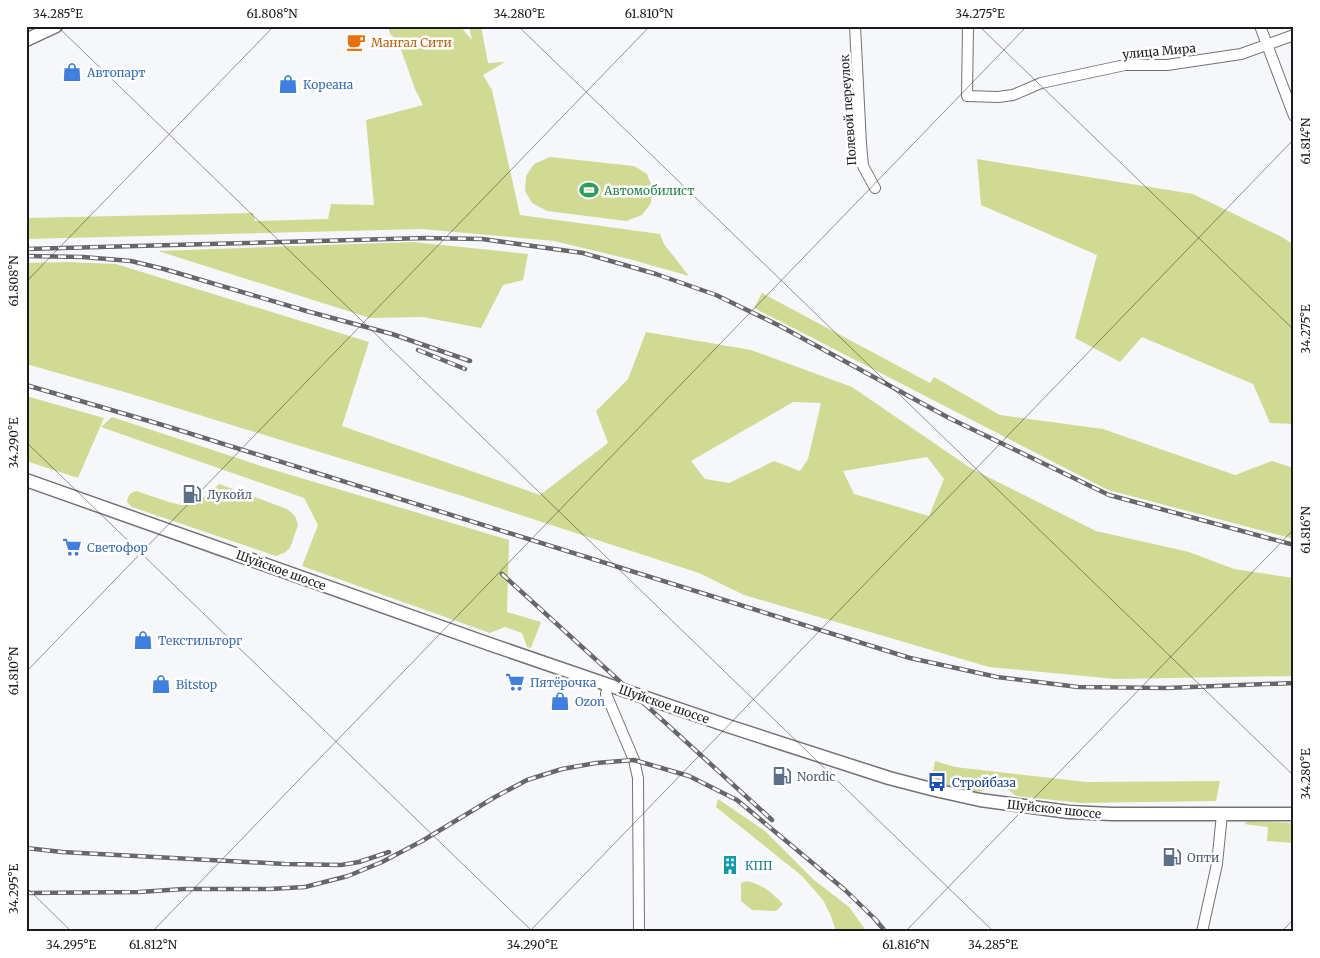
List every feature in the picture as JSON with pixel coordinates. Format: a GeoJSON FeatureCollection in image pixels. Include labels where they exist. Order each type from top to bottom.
{"type":"FeatureCollection","features":[{"type":"Feature","properties":{"kind":"main road"},"geometry":{"type":"LineString","coordinates":[[26,40],[56,26]]}},
{"type":"Feature","properties":{"kind":"main road","name":"Шуйское шоссе"},"geometry":{"type":"LineString","coordinates":[[26,480],[608,685],[889,778],[980,800],[1078,813],[1294,814]]}},
{"type":"Feature","properties":{"kind":"street","name":"Полевой переулок"},"geometry":{"type":"LineString","coordinates":[[855,26],[863,166],[875,188]]}},
{"type":"Feature","properties":{"kind":"street","name":"улица Мира"},"geometry":{"type":"LineString","coordinates":[[968,26],[967,96],[998,97],[1013,95],[1041,83],[1125,66],[1167,65],[1242,54],[1294,34]]}},
{"type":"Feature","properties":{"kind":"street"},"geometry":{"type":"LineString","coordinates":[[1260,26],[1294,116]]}},
{"type":"Feature","properties":{"kind":"street"},"geometry":{"type":"LineString","coordinates":[[608,685],[606,694],[634,760],[638,778],[639,932]]}},
{"type":"Feature","properties":{"kind":"street"},"geometry":{"type":"LineString","coordinates":[[1202,932],[1217,864],[1222,814]]}},
{"type":"Feature","properties":{"kind":"green space"},"geometry":{"type":"Polygon","coordinates":[[[388,26],[460,26],[472,40],[469,26],[481,26],[488,63],[505,62],[483,75],[492,90],[520,215],[660,234],[664,244],[689,276],[554,241],[422,229],[26,239],[26,218],[253,213],[255,221],[328,219],[331,204],[374,205],[366,120],[423,105],[415,89],[398,41],[390,34],[388,26]]]}},
{"type":"Feature","properties":{"kind":"green space","name":"Автомобилист"},"geometry":{"type":"Polygon","coordinates":[[[550,157],[634,166],[647,174],[653,189],[651,203],[642,215],[626,221],[547,211],[532,203],[525,191],[526,176],[534,164],[550,157]]]}},
{"type":"Feature","properties":{"kind":"green space"},"geometry":{"type":"Polygon","coordinates":[[[977,159],[1193,194],[1282,237],[1294,245],[1294,424],[1270,423],[1253,384],[1142,337],[1120,362],[1075,338],[1097,255],[981,205],[977,159]]]}},
{"type":"Feature","properties":{"kind":"green space"},"geometry":{"type":"Polygon","coordinates":[[[413,242],[528,254],[523,280],[503,285],[481,328],[422,317],[370,318],[158,251],[413,242]]]}},
{"type":"Feature","properties":{"kind":"green space"},"geometry":{"type":"Polygon","coordinates":[[[26,263],[116,264],[369,342],[342,426],[540,495],[608,443],[596,411],[628,379],[646,332],[751,350],[852,387],[972,469],[1096,531],[1189,552],[1234,569],[1294,578],[1294,676],[1116,679],[989,667],[744,595],[699,573],[456,494],[128,393],[26,364],[26,263]],[[793,402],[691,461],[705,479],[729,483],[774,461],[800,471],[808,459],[821,403],[793,402]],[[927,457],[843,471],[854,494],[929,516],[944,479],[927,457]]]}},
{"type":"Feature","properties":{"kind":"green space"},"geometry":{"type":"Polygon","coordinates":[[[762,293],[930,383],[934,377],[1000,415],[1103,429],[1235,475],[1272,461],[1294,468],[1294,539],[1108,490],[754,308],[762,293]]]}},
{"type":"Feature","properties":{"kind":"green space"},"geometry":{"type":"Polygon","coordinates":[[[26,396],[104,418],[78,478],[26,461],[26,396]]]}},
{"type":"Feature","properties":{"kind":"green space"},"geometry":{"type":"Polygon","coordinates":[[[112,417],[264,467],[509,540],[507,612],[541,622],[531,648],[527,647],[522,633],[505,627],[490,633],[302,566],[318,525],[304,498],[101,427],[112,417]]]}},
{"type":"Feature","properties":{"kind":"green space"},"geometry":{"type":"Polygon","coordinates":[[[219,484],[287,509],[295,516],[298,525],[290,548],[276,556],[132,507],[127,502],[130,495],[136,491],[172,503],[187,505],[202,498],[219,484]]]}},
{"type":"Feature","properties":{"kind":"green space"},"geometry":{"type":"Polygon","coordinates":[[[935,761],[955,767],[1086,782],[1220,781],[1216,801],[1081,803],[1016,796],[1000,783],[979,792],[952,788],[932,777],[935,761]]]}},
{"type":"Feature","properties":{"kind":"green space"},"geometry":{"type":"Polygon","coordinates":[[[718,799],[765,831],[814,880],[849,907],[867,932],[836,932],[823,900],[802,876],[716,807],[718,799]]]}},
{"type":"Feature","properties":{"kind":"green space"},"geometry":{"type":"Polygon","coordinates":[[[1248,821],[1294,823],[1294,843],[1267,841],[1268,827],[1244,824],[1248,821]]]}},
{"type":"Feature","properties":{"kind":"green space"},"geometry":{"type":"Polygon","coordinates":[[[747,881],[767,890],[783,904],[776,911],[752,910],[741,901],[741,883],[747,881]]]}},
{"type":"Feature","properties":{"kind":"railway"},"geometry":{"type":"LineString","coordinates":[[26,249],[425,238],[482,239],[583,253],[656,274],[716,295],[780,326],[949,418],[1109,495],[1294,545]]}},
{"type":"Feature","properties":{"kind":"railway"},"geometry":{"type":"LineString","coordinates":[[26,256],[83,257],[131,261],[392,334],[470,361]]}},
{"type":"Feature","properties":{"kind":"railway"},"geometry":{"type":"LineString","coordinates":[[418,350],[465,369]]}},
{"type":"Feature","properties":{"kind":"railway"},"geometry":{"type":"LineString","coordinates":[[26,385],[166,426],[910,658],[997,677],[1078,687],[1167,688],[1294,683]]}},
{"type":"Feature","properties":{"kind":"railway"},"geometry":{"type":"LineString","coordinates":[[502,574],[772,820]]}},
{"type":"Feature","properties":{"kind":"railway"},"geometry":{"type":"LineString","coordinates":[[26,893],[305,887],[348,876],[382,862],[527,780],[562,769],[596,763],[634,760],[689,776],[737,800],[845,890],[878,922]]}},
{"type":"Feature","properties":{"kind":"railway"},"geometry":{"type":"LineString","coordinates":[[26,848],[62,852],[285,864],[341,865],[359,862],[389,852]]}},
{"type":"Feature","properties":{"kind":"railway"},"geometry":{"type":"LineString","coordinates":[[873,917],[886,932]]}},
{"type":"Feature","properties":{"kind":"place","name":"Мангал Сити"},"geometry":{"type":"Point","coordinates":[356,42]}},
{"type":"Feature","properties":{"kind":"place","name":"Автопарт"},"geometry":{"type":"Point","coordinates":[72,72]}},
{"type":"Feature","properties":{"kind":"place","name":"Кореана"},"geometry":{"type":"Point","coordinates":[288,84]}},
{"type":"Feature","properties":{"kind":"place","name":"Автомобилист"},"geometry":{"type":"Point","coordinates":[589,190]}},
{"type":"Feature","properties":{"kind":"place","name":"Лукойл"},"geometry":{"type":"Point","coordinates":[192,494]}},
{"type":"Feature","properties":{"kind":"place","name":"Светофор"},"geometry":{"type":"Point","coordinates":[72,547]}},
{"type":"Feature","properties":{"kind":"place","name":"Текстильторг"},"geometry":{"type":"Point","coordinates":[143,640]}},
{"type":"Feature","properties":{"kind":"place","name":"Пятёрочка"},"geometry":{"type":"Point","coordinates":[515,682]}},
{"type":"Feature","properties":{"kind":"place","name":"Bitstop"},"geometry":{"type":"Point","coordinates":[161,684]}},
{"type":"Feature","properties":{"kind":"place","name":"Ozon"},"geometry":{"type":"Point","coordinates":[560,701]}},
{"type":"Feature","properties":{"kind":"place","name":"Nordic"},"geometry":{"type":"Point","coordinates":[782,776]}},
{"type":"Feature","properties":{"kind":"place","name":"Стройбаза"},"geometry":{"type":"Point","coordinates":[937,782]}},
{"type":"Feature","properties":{"kind":"place","name":"Опти"},"geometry":{"type":"Point","coordinates":[1172,857]}},
{"type":"Feature","properties":{"kind":"place","name":"КПП"},"geometry":{"type":"Point","coordinates":[730,865]}}]}
